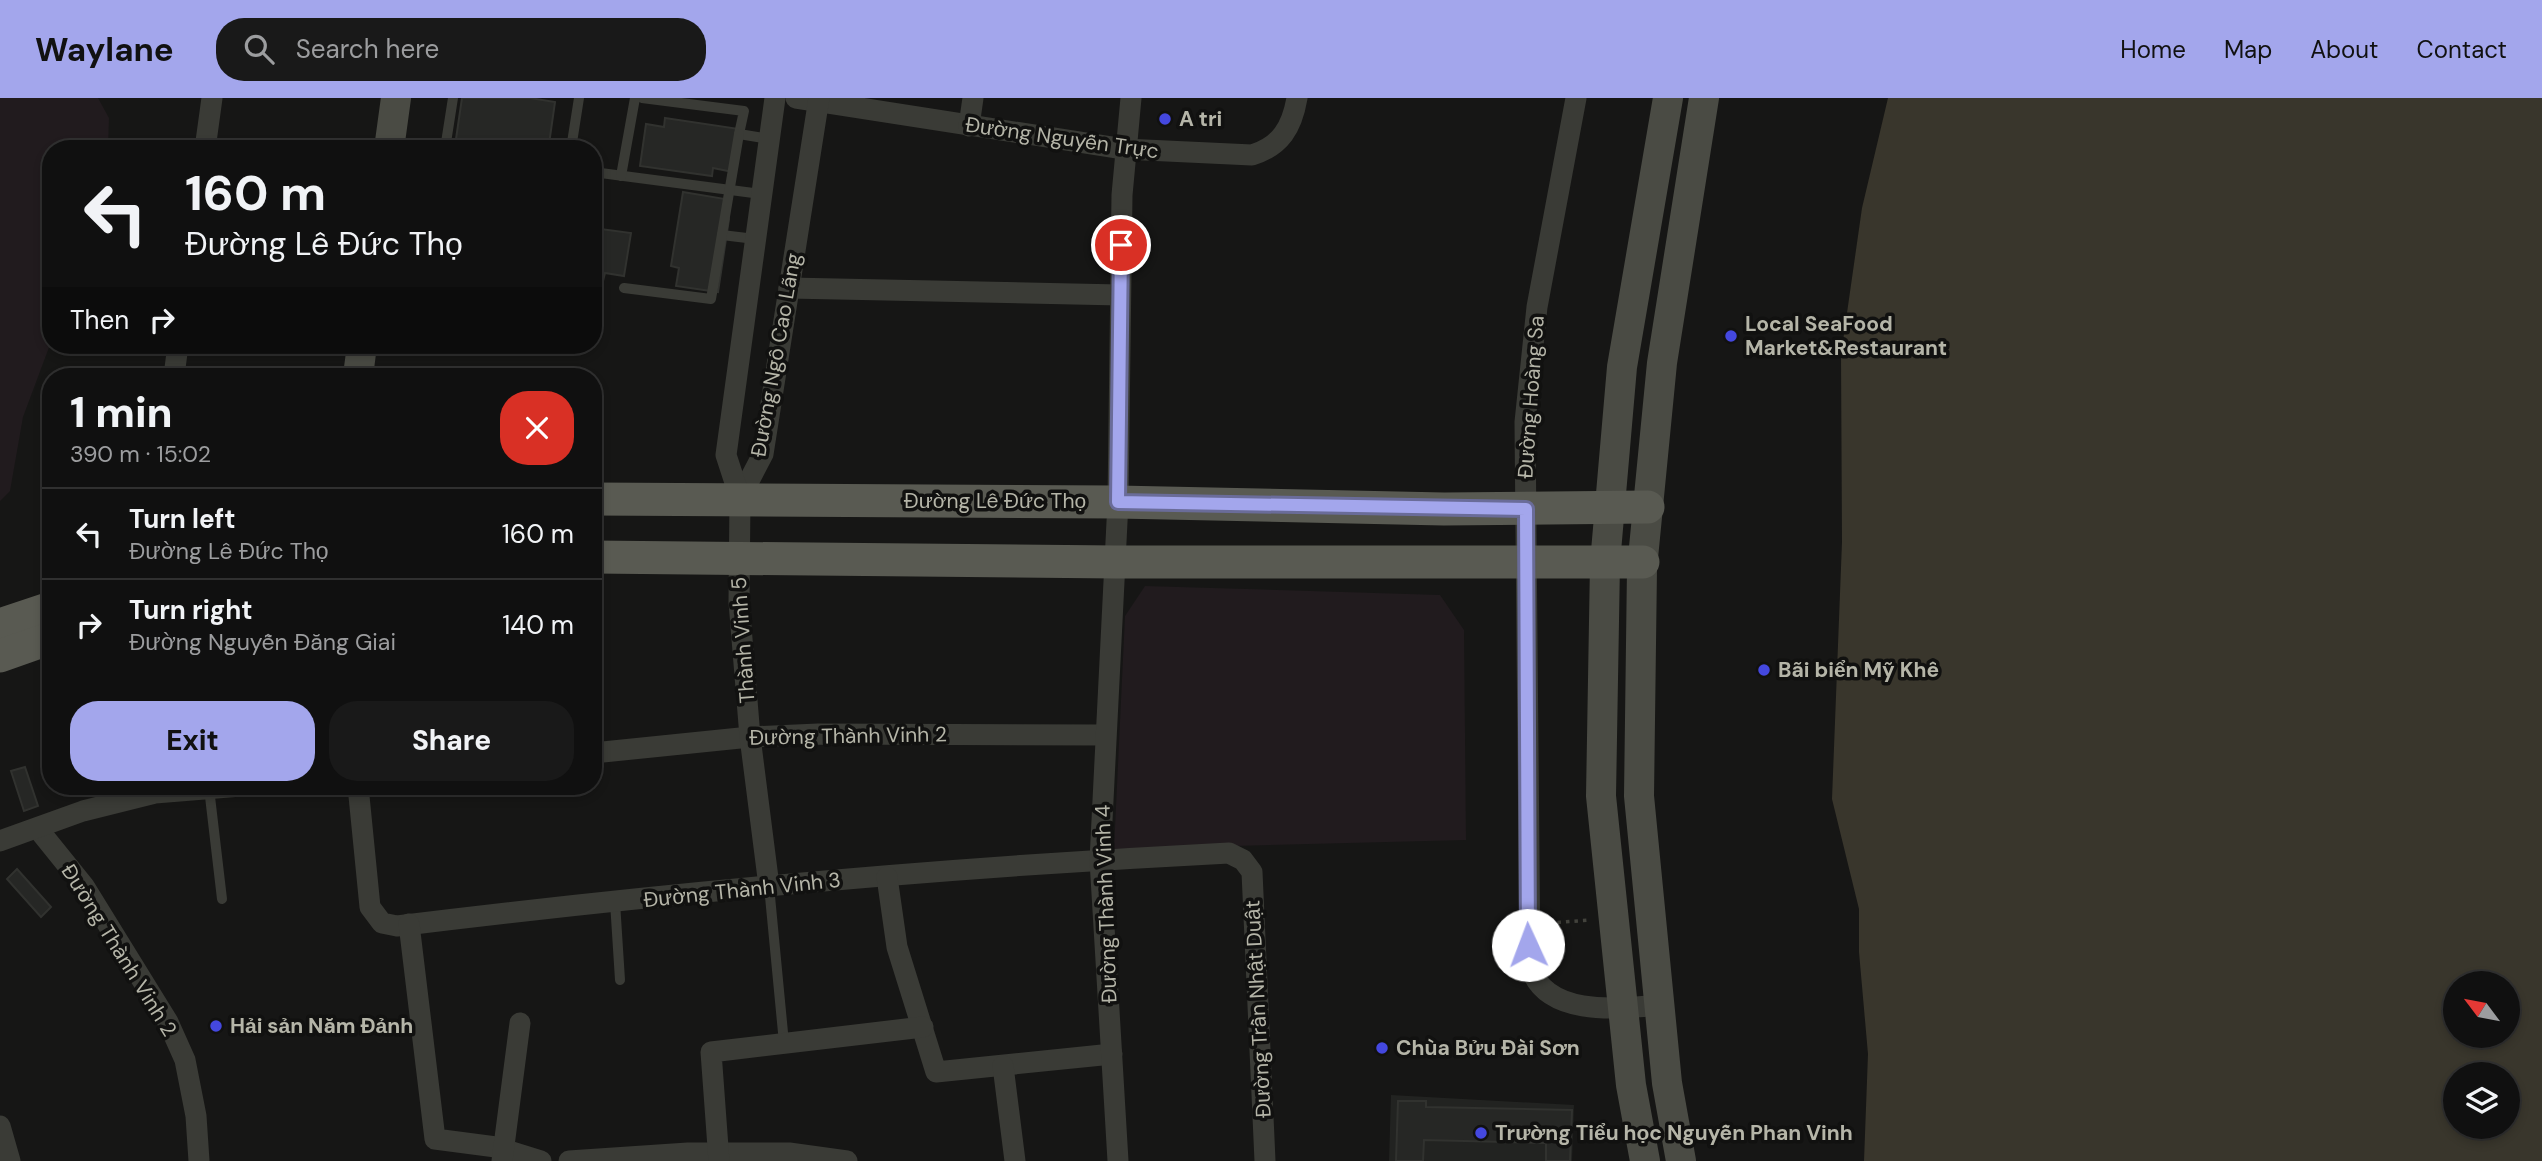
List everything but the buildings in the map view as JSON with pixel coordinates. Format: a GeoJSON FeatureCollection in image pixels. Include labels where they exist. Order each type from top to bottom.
{"type":"FeatureCollection","features":[{"type":"Feature","properties":{"kind":"main road"},"geometry":{"type":"LineString","coordinates":[[390,140],[396,98]]}},
{"type":"Feature","properties":{"kind":"main road"},"geometry":{"type":"LineString","coordinates":[[1645,1161],[1631,1085],[1601,796],[1605,563],[1624,356],[1668,98]]}},
{"type":"Feature","properties":{"kind":"main road"},"geometry":{"type":"LineString","coordinates":[[1681,1161],[1667,1083],[1639,796],[1643,562],[1662,363],[1704,98]]}},
{"type":"Feature","properties":{"kind":"main road","name":"Đường Lê Đức Thọ"},"geometry":{"type":"LineString","coordinates":[[602,499],[1118,502],[1526,509],[1648,507]]}},
{"type":"Feature","properties":{"kind":"main road"},"geometry":{"type":"LineString","coordinates":[[602,557],[1116,562],[1643,562]]}},
{"type":"Feature","properties":{"kind":"main road"},"geometry":{"type":"LineString","coordinates":[[0,625],[42,611]]}},
{"type":"Feature","properties":{"kind":"main road"},"geometry":{"type":"LineString","coordinates":[[0,656],[42,641]]}},
{"type":"Feature","properties":{"kind":"street"},"geometry":{"type":"LineString","coordinates":[[206,140],[212,98]]}},
{"type":"Feature","properties":{"kind":"street","name":"Đường Ngô Cao Lãng"},"geometry":{"type":"LineString","coordinates":[[740,498],[726,455],[775,98]]}},
{"type":"Feature","properties":{"kind":"street","name":"Đường Nguyễn Trực"},"geometry":{"type":"LineString","coordinates":[[796,98],[1124,149],[1252,155],[1268,150],[1281,140],[1290,125],[1297,98]]}},
{"type":"Feature","properties":{"kind":"street"},"geometry":{"type":"LineString","coordinates":[[969,126],[973,98]]}},
{"type":"Feature","properties":{"kind":"street","name":"Đường Thành Vinh 4"},"geometry":{"type":"LineString","coordinates":[[1118,1161],[1100,860],[1104,735],[1116,562],[1124,149],[1131,98]]}},
{"type":"Feature","properties":{"kind":"street","name":"Đường Hoàng Sa"},"geometry":{"type":"LineString","coordinates":[[1576,98],[1537,307],[1525,422],[1527,924],[1530,966],[1541,988],[1562,1001],[1623,1008],[1659,1005]]}},
{"type":"Feature","properties":{"kind":"street","name":"Đường Ngô Cao Lãng"},"geometry":{"type":"LineString","coordinates":[[740,498],[763,454],[818,100]]}},
{"type":"Feature","properties":{"kind":"street"},"geometry":{"type":"LineString","coordinates":[[789,288],[1120,295]]}},
{"type":"Feature","properties":{"kind":"street","name":"Thành Vinh 5"},"geometry":{"type":"LineString","coordinates":[[740,498],[738,560],[750,737],[769,886]]}},
{"type":"Feature","properties":{"kind":"street","name":"Đường Thành Vinh 2"},"geometry":{"type":"LineString","coordinates":[[602,752],[750,737],[818,734],[1104,735]]}},
{"type":"Feature","properties":{"kind":"street"},"geometry":{"type":"LineString","coordinates":[[0,841],[83,811],[142,795]]}},
{"type":"Feature","properties":{"kind":"street","name":"Đường Thành Vinh 3"},"geometry":{"type":"LineString","coordinates":[[359,795],[370,907],[382,923],[409,924],[769,886],[1100,860],[1229,853],[1243,860]]}},
{"type":"Feature","properties":{"kind":"street","name":"Đường Thành Vinh 2"},"geometry":{"type":"LineString","coordinates":[[38,829],[84,886],[168,1022],[185,1060],[196,1116],[199,1161]]}},
{"type":"Feature","properties":{"kind":"street","name":"Đường Trần Nhật Duật"},"geometry":{"type":"LineString","coordinates":[[1243,860],[1252,872],[1265,1161]]}},
{"type":"Feature","properties":{"kind":"street"},"geometry":{"type":"LineString","coordinates":[[887,877],[897,947],[936,1072],[1112,1054]]}},
{"type":"Feature","properties":{"kind":"street"},"geometry":{"type":"LineString","coordinates":[[409,924],[435,1139],[541,1161]]}},
{"type":"Feature","properties":{"kind":"street"},"geometry":{"type":"LineString","coordinates":[[502,1155],[520,1023]]}},
{"type":"Feature","properties":{"kind":"street"},"geometry":{"type":"LineString","coordinates":[[719,1158],[711,1052],[923,1027]]}},
{"type":"Feature","properties":{"kind":"street"},"geometry":{"type":"LineString","coordinates":[[1003,1066],[1015,1161]]}},
{"type":"Feature","properties":{"kind":"street"},"geometry":{"type":"LineString","coordinates":[[0,1126],[10,1161]]}},
{"type":"Feature","properties":{"kind":"street"},"geometry":{"type":"LineString","coordinates":[[569,1161],[688,1153],[719,1158],[800,1154],[848,1161]]}},
{"type":"Feature","properties":{"kind":"lane"},"geometry":{"type":"LineString","coordinates":[[446,140],[453,98]]}},
{"type":"Feature","properties":{"kind":"lane"},"geometry":{"type":"LineString","coordinates":[[572,140],[579,98]]}},
{"type":"Feature","properties":{"kind":"lane"},"geometry":{"type":"LineString","coordinates":[[621,176],[635,98]]}},
{"type":"Feature","properties":{"kind":"lane"},"geometry":{"type":"LineString","coordinates":[[624,288],[711,299],[744,111],[642,98]]}},
{"type":"Feature","properties":{"kind":"lane"},"geometry":{"type":"LineString","coordinates":[[739,134],[769,139]]}},
{"type":"Feature","properties":{"kind":"lane"},"geometry":{"type":"LineString","coordinates":[[602,173],[761,194]]}},
{"type":"Feature","properties":{"kind":"lane"},"geometry":{"type":"LineString","coordinates":[[722,235],[755,239]]}},
{"type":"Feature","properties":{"kind":"lane"},"geometry":{"type":"LineString","coordinates":[[210,795],[222,899]]}},
{"type":"Feature","properties":{"kind":"lane"},"geometry":{"type":"LineString","coordinates":[[769,886],[784,1043]]}},
{"type":"Feature","properties":{"kind":"lane"},"geometry":{"type":"LineString","coordinates":[[615,902],[620,980]]}},
{"type":"Feature","properties":{"kind":"path"},"geometry":{"type":"LineString","coordinates":[[1527,924],[1614,918]]}},
{"type":"Feature","properties":{"kind":"shaded area"},"geometry":{"type":"Polygon","coordinates":[[[0,98],[98,98],[109,118],[108,140],[42,140],[42,354],[47,354],[23,417],[10,491],[0,501],[0,98]]]}},
{"type":"Feature","properties":{"kind":"shaded area"},"geometry":{"type":"Polygon","coordinates":[[[1888,98],[2542,98],[2542,1161],[1864,1161],[1868,1054],[1859,952],[1859,909],[1832,799],[1842,542],[1841,355],[1862,208],[1888,98]]]}},
{"type":"Feature","properties":{"kind":"shaded area"},"geometry":{"type":"Polygon","coordinates":[[[1145,586],[1440,595],[1464,630],[1466,840],[1114,849],[1125,616],[1145,586]]]}},
{"type":"Feature","properties":{"kind":"shaded area","name":"Trường Tiểu học Nguyễn Phan Vinh"},"geometry":{"type":"Polygon","coordinates":[[[1391,1095],[1574,1105],[1572,1161],[1389,1161],[1391,1095]]]}},
{"type":"Feature","properties":{"kind":"place","name":"A tri"},"geometry":{"type":"Point","coordinates":[1165,119]}},
{"type":"Feature","properties":{"kind":"place","name":"Local SeaFood Market&Restaurant"},"geometry":{"type":"Point","coordinates":[1731,336]}},
{"type":"Feature","properties":{"kind":"place","name":"Bãi biển Mỹ Khê"},"geometry":{"type":"Point","coordinates":[1764,670]}},
{"type":"Feature","properties":{"kind":"place","name":"Hải sản Năm Đảnh"},"geometry":{"type":"Point","coordinates":[216,1026]}},
{"type":"Feature","properties":{"kind":"place","name":"Chùa Bửu Đài Sơn"},"geometry":{"type":"Point","coordinates":[1382,1048]}},
{"type":"Feature","properties":{"kind":"place","name":"Trường Tiểu học Nguyễn Phan Vinh"},"geometry":{"type":"Point","coordinates":[1481,1133]}},
{"type":"Feature","properties":{"kind":"route"},"geometry":{"type":"LineString","coordinates":[[1121,245],[1118,502],[1526,509],[1528,945]]}}]}
